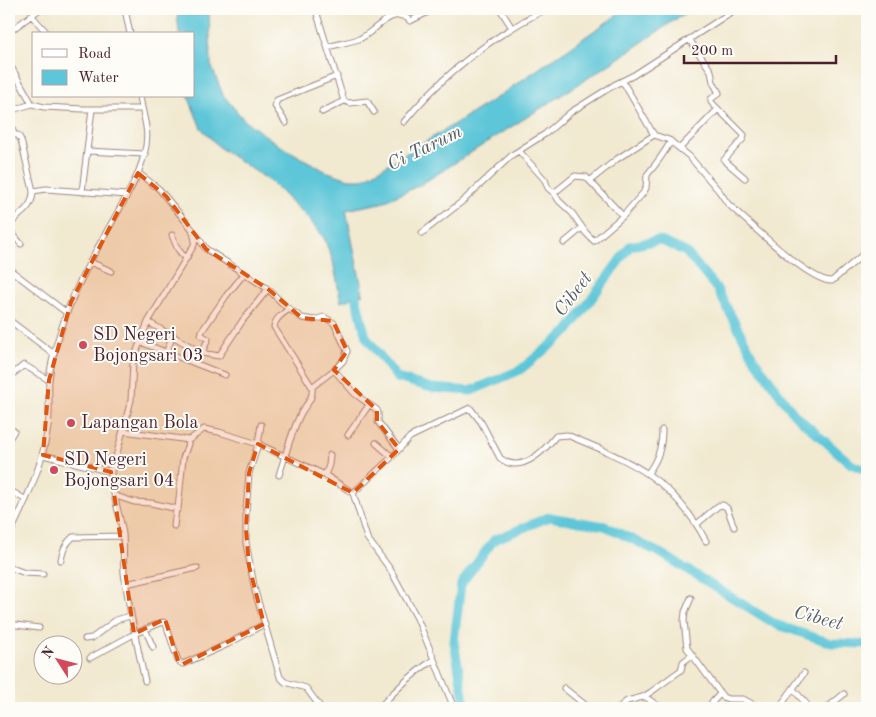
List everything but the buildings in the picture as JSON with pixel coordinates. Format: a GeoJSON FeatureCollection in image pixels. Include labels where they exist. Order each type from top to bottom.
{"type":"FeatureCollection","features":[{"type":"Feature","properties":{"kind":"street"},"geometry":{"type":"LineString","coordinates":[[9,32],[40,9]]}},
{"type":"Feature","properties":{"kind":"street"},"geometry":{"type":"LineString","coordinates":[[125,9],[130,32]]}},
{"type":"Feature","properties":{"kind":"street"},"geometry":{"type":"LineString","coordinates":[[328,47],[366,36],[388,18],[402,16],[407,17],[410,21],[434,9]]}},
{"type":"Feature","properties":{"kind":"street"},"geometry":{"type":"LineString","coordinates":[[500,9],[512,28]]}},
{"type":"Feature","properties":{"kind":"street"},"geometry":{"type":"LineString","coordinates":[[404,122],[435,87],[451,73],[534,11],[546,9]]}},
{"type":"Feature","properties":{"kind":"street"},"geometry":{"type":"LineString","coordinates":[[422,233],[464,200],[519,151],[545,134],[571,112],[614,85],[623,82],[736,9]]}},
{"type":"Feature","properties":{"kind":"street"},"geometry":{"type":"LineString","coordinates":[[316,10],[344,101]]}},
{"type":"Feature","properties":{"kind":"street"},"geometry":{"type":"LineString","coordinates":[[31,16],[46,32]]}},
{"type":"Feature","properties":{"kind":"street"},"geometry":{"type":"LineString","coordinates":[[689,39],[711,70],[712,82],[719,94],[711,102],[744,134],[743,139],[724,160],[745,178]]}},
{"type":"Feature","properties":{"kind":"street"},"geometry":{"type":"LineString","coordinates":[[9,63],[32,104]]}},
{"type":"Feature","properties":{"kind":"street"},"geometry":{"type":"LineString","coordinates":[[286,123],[275,106],[277,100],[337,76]]}},
{"type":"Feature","properties":{"kind":"street"},"geometry":{"type":"LineString","coordinates":[[623,82],[654,134],[671,141],[689,156],[728,204],[802,268],[822,280],[832,281],[867,251]]}},
{"type":"Feature","properties":{"kind":"street"},"geometry":{"type":"LineString","coordinates":[[9,536],[36,478],[43,455],[49,424],[49,380],[54,354],[67,313],[90,262],[138,173],[145,154],[148,128],[141,109],[140,98]]}},
{"type":"Feature","properties":{"kind":"street"},"geometry":{"type":"LineString","coordinates":[[322,112],[344,101],[350,103],[367,101],[374,112]]}},
{"type":"Feature","properties":{"kind":"street"},"geometry":{"type":"LineString","coordinates":[[21,244],[12,232],[10,225],[31,205],[34,191],[21,140],[19,136],[14,134],[9,115],[12,110],[32,104],[47,108],[141,109]]}},
{"type":"Feature","properties":{"kind":"street"},"geometry":{"type":"LineString","coordinates":[[82,192],[92,109]]}},
{"type":"Feature","properties":{"kind":"street"},"geometry":{"type":"LineString","coordinates":[[680,148],[718,109]]}},
{"type":"Feature","properties":{"kind":"street"},"geometry":{"type":"LineString","coordinates":[[9,138],[14,134]]}},
{"type":"Feature","properties":{"kind":"street"},"geometry":{"type":"LineString","coordinates":[[591,180],[617,159],[654,134]]}},
{"type":"Feature","properties":{"kind":"street"},"geometry":{"type":"LineString","coordinates":[[519,151],[545,180],[548,188],[554,193],[559,202],[572,213],[594,241],[622,216],[646,190],[647,175],[663,156],[671,141]]}},
{"type":"Feature","properties":{"kind":"street"},"geometry":{"type":"LineString","coordinates":[[88,151],[145,154]]}},
{"type":"Feature","properties":{"kind":"street"},"geometry":{"type":"LineString","coordinates":[[138,173],[159,189],[206,249],[268,288],[302,318],[314,320],[324,317],[334,322],[347,351],[344,361],[312,387]]}},
{"type":"Feature","properties":{"kind":"street"},"geometry":{"type":"LineString","coordinates":[[554,193],[575,176],[586,177],[591,180],[622,216]]}},
{"type":"Feature","properties":{"kind":"street"},"geometry":{"type":"LineString","coordinates":[[34,191],[46,190],[127,195]]}},
{"type":"Feature","properties":{"kind":"street"},"geometry":{"type":"LineString","coordinates":[[564,243],[582,228]]}},
{"type":"Feature","properties":{"kind":"street"},"geometry":{"type":"LineString","coordinates":[[145,681],[130,616],[123,564],[123,536],[116,496],[111,481],[111,471],[131,400],[133,362],[148,322],[187,258],[195,240],[192,230]]}},
{"type":"Feature","properties":{"kind":"street"},"geometry":{"type":"LineString","coordinates":[[172,235],[178,250],[187,258]]}},
{"type":"Feature","properties":{"kind":"street"},"geometry":{"type":"LineString","coordinates":[[90,262],[112,271]]}},
{"type":"Feature","properties":{"kind":"street"},"geometry":{"type":"LineString","coordinates":[[9,269],[67,313]]}},
{"type":"Feature","properties":{"kind":"street"},"geometry":{"type":"LineString","coordinates":[[202,353],[208,339],[201,335],[202,331],[244,274]]}},
{"type":"Feature","properties":{"kind":"street"},"geometry":{"type":"LineString","coordinates":[[148,322],[202,353],[219,356],[243,320],[268,288]]}},
{"type":"Feature","properties":{"kind":"street"},"geometry":{"type":"LineString","coordinates":[[279,475],[291,434],[312,396],[312,387],[274,327],[275,322],[280,316],[290,309]]}},
{"type":"Feature","properties":{"kind":"street"},"geometry":{"type":"LineString","coordinates":[[10,322],[54,354]]}},
{"type":"Feature","properties":{"kind":"street"},"geometry":{"type":"LineString","coordinates":[[166,353],[173,335]]}},
{"type":"Feature","properties":{"kind":"street"},"geometry":{"type":"LineString","coordinates":[[140,342],[225,375]]}},
{"type":"Feature","properties":{"kind":"street"},"geometry":{"type":"LineString","coordinates":[[9,377],[24,365],[49,380]]}},
{"type":"Feature","properties":{"kind":"street"},"geometry":{"type":"LineString","coordinates":[[334,370],[355,394],[377,410],[378,422],[399,449]]}},
{"type":"Feature","properties":{"kind":"street"},"geometry":{"type":"LineString","coordinates":[[348,435],[369,405]]}},
{"type":"Feature","properties":{"kind":"street"},"geometry":{"type":"LineString","coordinates":[[353,493],[410,438],[470,408],[473,409],[504,462],[514,464],[528,462],[556,436],[561,434],[610,452],[648,473],[667,487],[697,524],[706,541]]}},
{"type":"Feature","properties":{"kind":"street"},"geometry":{"type":"LineString","coordinates":[[261,425],[250,473],[246,529],[249,566],[280,678],[285,682],[306,688],[321,708]]}},
{"type":"Feature","properties":{"kind":"street"},"geometry":{"type":"LineString","coordinates":[[123,431],[189,440],[202,430],[207,429],[258,444],[325,476],[353,493],[367,538],[390,569],[417,618],[454,708]]}},
{"type":"Feature","properties":{"kind":"street"},"geometry":{"type":"LineString","coordinates":[[648,473],[657,460],[661,446],[662,430]]}},
{"type":"Feature","properties":{"kind":"street"},"geometry":{"type":"LineString","coordinates":[[9,439],[14,431]]}},
{"type":"Feature","properties":{"kind":"street"},"geometry":{"type":"LineString","coordinates":[[376,443],[392,457]]}},
{"type":"Feature","properties":{"kind":"street"},"geometry":{"type":"LineString","coordinates":[[174,526],[176,510],[179,507],[183,458],[188,444]]}},
{"type":"Feature","properties":{"kind":"street"},"geometry":{"type":"LineString","coordinates":[[43,455],[111,471]]}},
{"type":"Feature","properties":{"kind":"street"},"geometry":{"type":"LineString","coordinates":[[325,476],[330,466],[330,455]]}},
{"type":"Feature","properties":{"kind":"street"},"geometry":{"type":"LineString","coordinates":[[9,490],[26,500]]}},
{"type":"Feature","properties":{"kind":"street"},"geometry":{"type":"LineString","coordinates":[[116,496],[134,502],[151,503],[176,510]]}},
{"type":"Feature","properties":{"kind":"street"},"geometry":{"type":"LineString","coordinates":[[697,524],[718,506],[723,505],[727,508],[734,527]]}},
{"type":"Feature","properties":{"kind":"street"},"geometry":{"type":"LineString","coordinates":[[61,560],[67,542],[73,537],[123,536]]}},
{"type":"Feature","properties":{"kind":"street"},"geometry":{"type":"LineString","coordinates":[[9,567],[25,573],[43,574]]}},
{"type":"Feature","properties":{"kind":"street"},"geometry":{"type":"LineString","coordinates":[[126,584],[197,568]]}},
{"type":"Feature","properties":{"kind":"street"},"geometry":{"type":"LineString","coordinates":[[691,598],[685,612],[684,621],[686,642],[692,656],[720,694],[728,699],[745,700],[760,708]]}},
{"type":"Feature","properties":{"kind":"street"},"geometry":{"type":"LineString","coordinates":[[85,639],[92,638],[116,620],[130,616]]}},
{"type":"Feature","properties":{"kind":"street"},"geometry":{"type":"LineString","coordinates":[[90,658],[159,622],[165,622],[178,661],[183,664],[228,644],[264,624]]}},
{"type":"Feature","properties":{"kind":"street"},"geometry":{"type":"LineString","coordinates":[[9,624],[39,628]]}},
{"type":"Feature","properties":{"kind":"street"},"geometry":{"type":"LineString","coordinates":[[146,629],[153,648]]}},
{"type":"Feature","properties":{"kind":"street"},"geometry":{"type":"LineString","coordinates":[[618,708],[627,701],[644,696],[681,670],[684,662],[692,656]]}},
{"type":"Feature","properties":{"kind":"street"},"geometry":{"type":"LineString","coordinates":[[379,708],[398,686],[433,660]]}},
{"type":"Feature","properties":{"kind":"street"},"geometry":{"type":"LineString","coordinates":[[779,708],[804,673]]}},
{"type":"Feature","properties":{"kind":"street"},"geometry":{"type":"LineString","coordinates":[[564,688],[590,708]]}},
{"type":"Feature","properties":{"kind":"street"},"geometry":{"type":"LineString","coordinates":[[793,689],[810,708]]}},
{"type":"Feature","properties":{"kind":"street"},"geometry":{"type":"LineString","coordinates":[[707,708],[720,694]]}},
{"type":"Feature","properties":{"kind":"street"},"geometry":{"type":"LineString","coordinates":[[826,708],[844,694]]}},
{"type":"Feature","properties":{"kind":"street"},"geometry":{"type":"LineString","coordinates":[[644,696],[661,708]]}},
{"type":"Feature","properties":{"kind":"highlighted area"},"geometry":{"type":"Polygon","coordinates":[[[138,173],[166,196],[206,249],[268,289],[302,318],[333,321],[347,351],[334,370],[377,410],[377,421],[399,449],[353,493],[258,444],[249,473],[246,529],[249,566],[264,624],[183,664],[178,661],[165,619],[134,634],[111,472],[43,455],[49,380],[71,302],[138,173]]]}},
{"type":"Feature","properties":{"kind":"water","name":"Ci Tarum"},"geometry":{"type":"Polygon","coordinates":[[[177,9],[209,9],[211,65],[223,95],[245,121],[279,145],[325,171],[349,179],[363,179],[490,102],[626,9],[691,9],[604,68],[420,185],[381,203],[346,210],[363,294],[341,302],[333,261],[324,238],[309,219],[270,181],[220,148],[201,128],[189,98],[195,98],[195,32],[179,32],[177,9]]]}},
{"type":"Feature","properties":{"kind":"waterway","name":"Cibeet"},"geometry":{"type":"LineString","coordinates":[[353,285],[366,337],[397,378],[432,388],[471,391],[520,370],[568,331],[630,246],[659,240],[686,252],[717,289],[755,360],[794,414],[851,464],[867,471]]}},
{"type":"Feature","properties":{"kind":"waterway","name":"Cibeet"},"geometry":{"type":"LineString","coordinates":[[467,708],[454,642],[461,584],[494,540],[549,517],[605,526],[662,554],[775,624],[831,643],[867,644]]}},
{"type":"Feature","properties":{"kind":"place","name":"SD Negeri Bojongsari 03"},"geometry":{"type":"Point","coordinates":[83,345]}},
{"type":"Feature","properties":{"kind":"place","name":"Lapangan Bola"},"geometry":{"type":"Point","coordinates":[71,423]}},
{"type":"Feature","properties":{"kind":"place","name":"SD Negeri Bojongsari 04"},"geometry":{"type":"Point","coordinates":[54,470]}}]}
